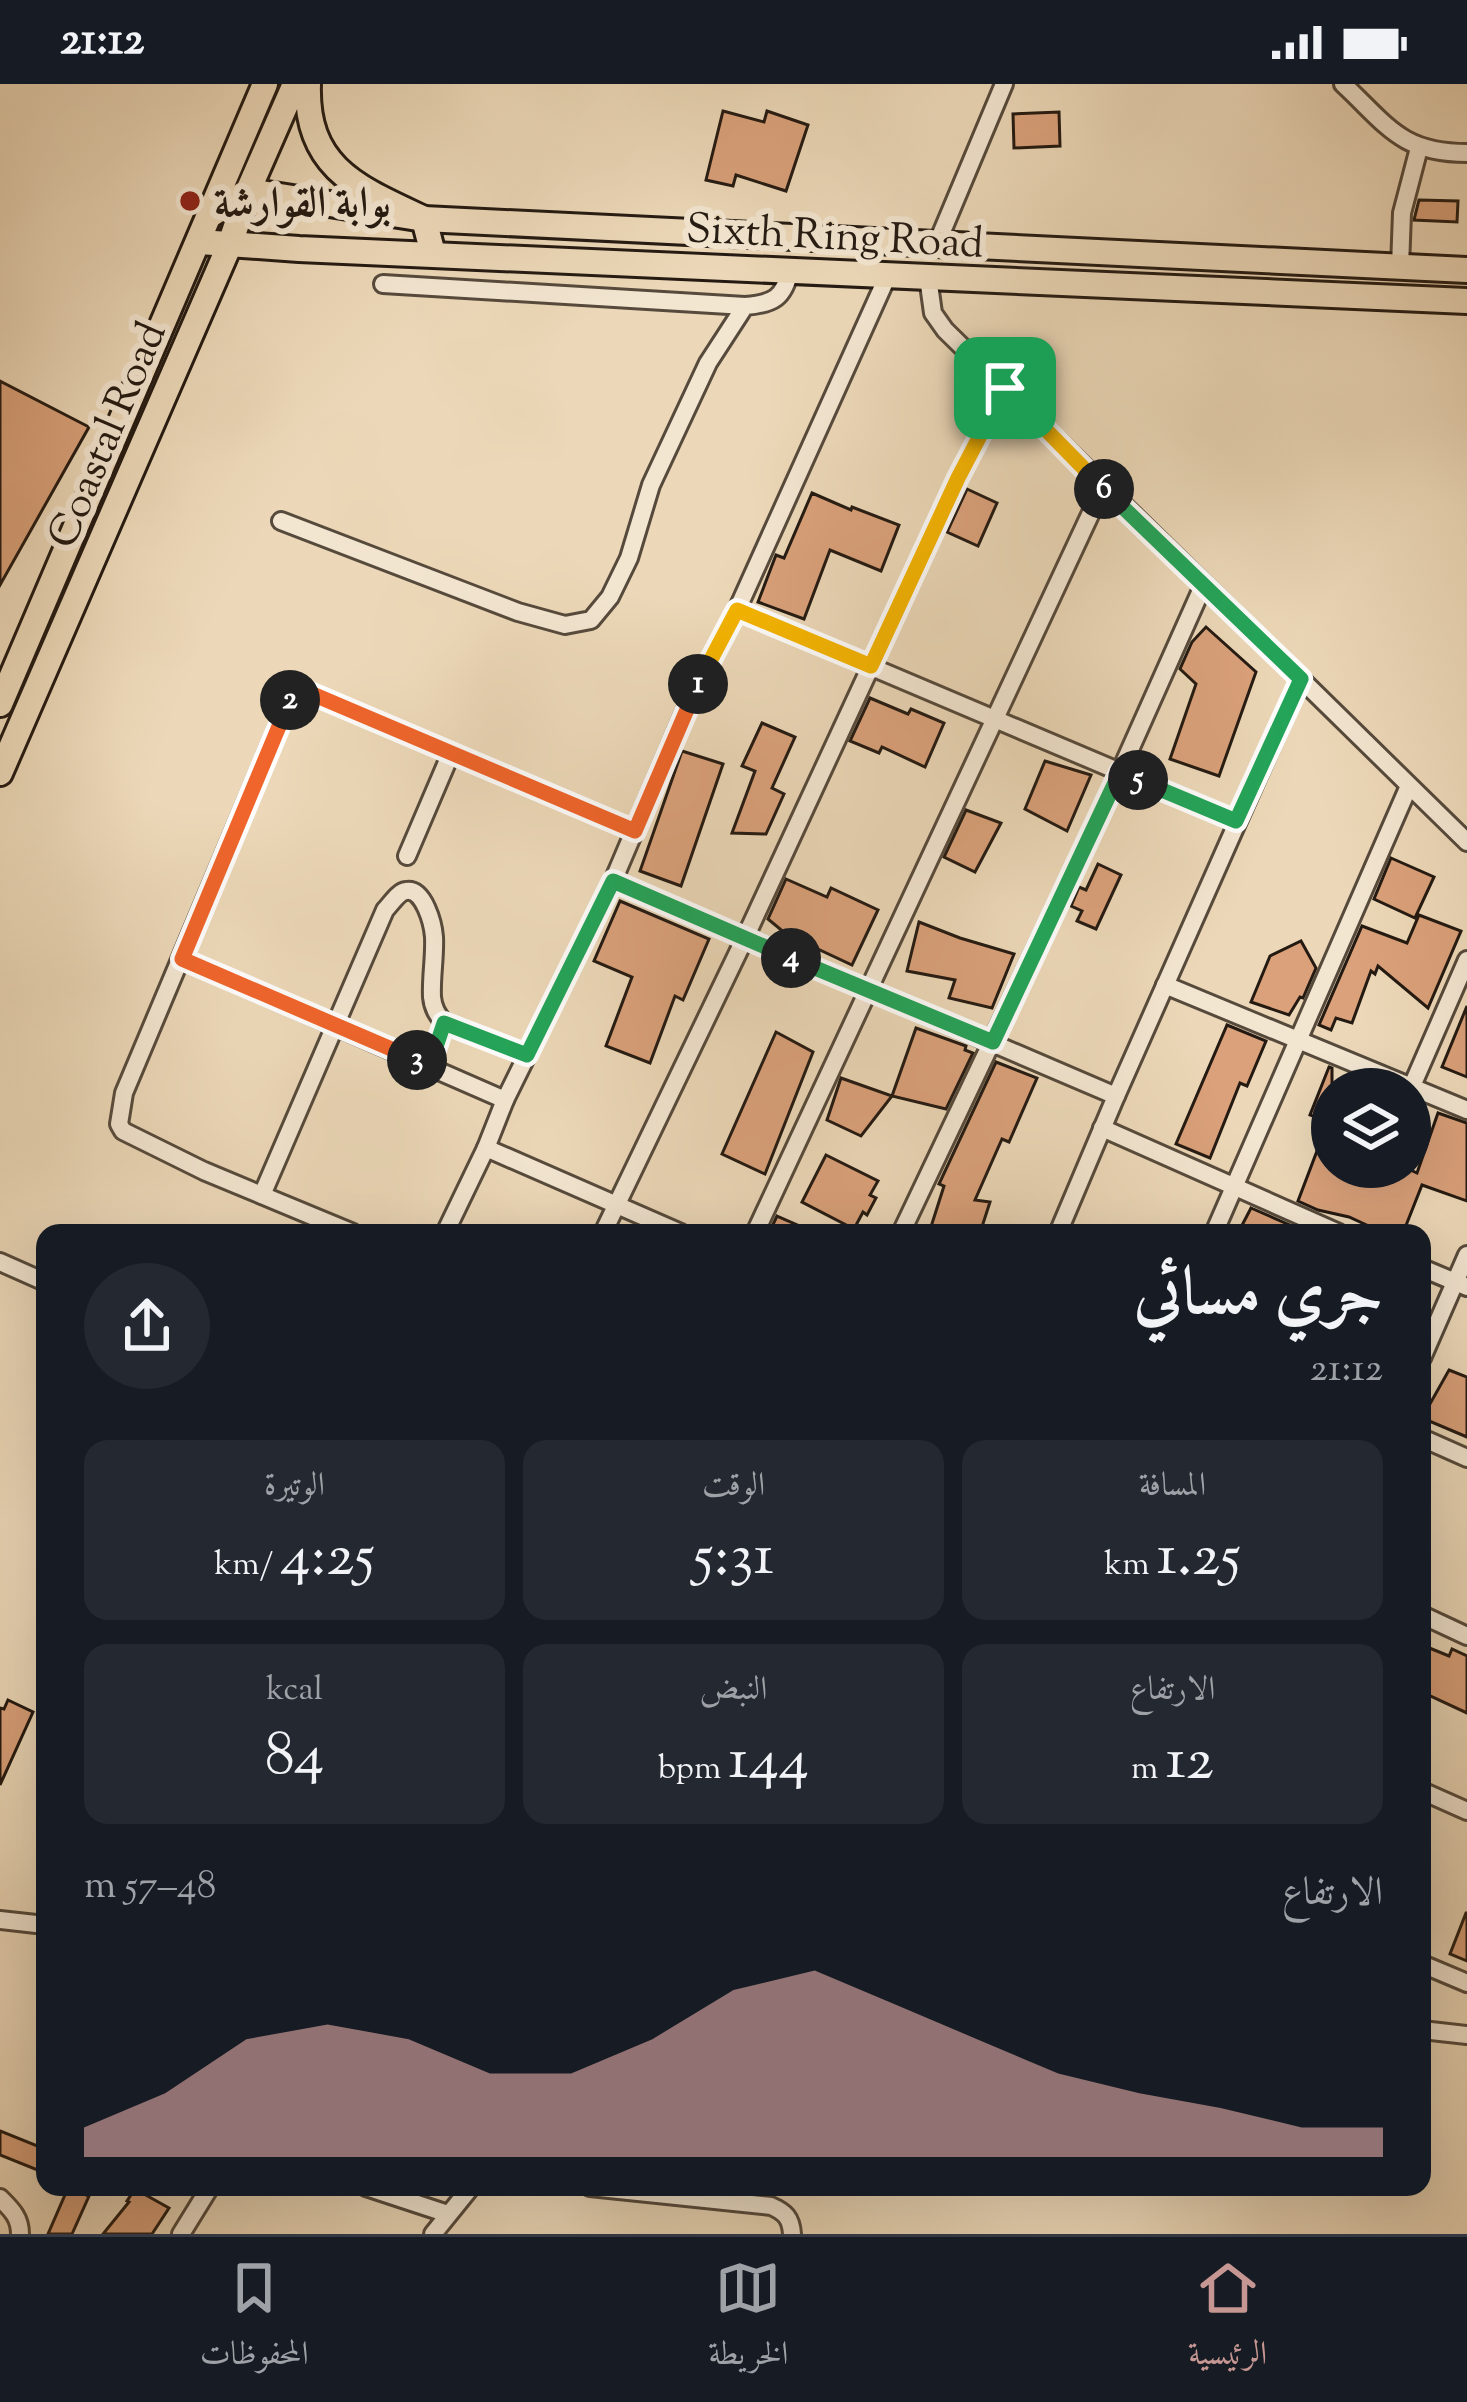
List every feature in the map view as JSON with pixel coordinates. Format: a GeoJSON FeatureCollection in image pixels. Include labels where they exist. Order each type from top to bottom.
{"type":"FeatureCollection","features":[{"type":"Feature","properties":{"kind":"highway","name":"Coastal Road"},"geometry":{"type":"LineString","coordinates":[[0,704],[266,84]]}},
{"type":"Feature","properties":{"kind":"highway","name":"Coastal Road"},"geometry":{"type":"LineString","coordinates":[[0,772],[295,84]]}},
{"type":"Feature","properties":{"kind":"highway"},"geometry":{"type":"LineString","coordinates":[[308,84],[311,122],[327,159],[360,187],[424,219],[434,254]]}},
{"type":"Feature","properties":{"kind":"highway"},"geometry":{"type":"LineString","coordinates":[[212,214],[248,191]]}},
{"type":"Feature","properties":{"kind":"highway","name":"Sixth Ring Road"},"geometry":{"type":"LineString","coordinates":[[248,191],[424,219],[1467,270]]}},
{"type":"Feature","properties":{"kind":"highway","name":"Sixth Ring Road"},"geometry":{"type":"LineString","coordinates":[[200,242],[1464,304]]}},
{"type":"Feature","properties":{"kind":"street"},"geometry":{"type":"LineString","coordinates":[[936,246],[1004,84]]}},
{"type":"Feature","properties":{"kind":"street"},"geometry":{"type":"LineString","coordinates":[[1343,84],[1406,142],[1467,153]]}},
{"type":"Feature","properties":{"kind":"street"},"geometry":{"type":"LineString","coordinates":[[1400,267],[1402,213],[1420,148]]}},
{"type":"Feature","properties":{"kind":"street"},"geometry":{"type":"LineString","coordinates":[[383,284],[745,306],[778,299],[790,270]]}},
{"type":"Feature","properties":{"kind":"street"},"geometry":{"type":"LineString","coordinates":[[449,1224],[613,881],[690,700],[737,610],[888,275]]}},
{"type":"Feature","properties":{"kind":"street"},"geometry":{"type":"LineString","coordinates":[[928,277],[932,313],[945,330],[1467,842]]}},
{"type":"Feature","properties":{"kind":"street"},"geometry":{"type":"LineString","coordinates":[[281,521],[518,612],[566,625],[591,620],[610,597],[629,557],[651,484],[708,363],[745,306]]}},
{"type":"Feature","properties":{"kind":"street"},"geometry":{"type":"LineString","coordinates":[[607,1224],[958,478],[1005,388]]}},
{"type":"Feature","properties":{"kind":"street"},"geometry":{"type":"LineString","coordinates":[[759,1224],[1102,487]]}},
{"type":"Feature","properties":{"kind":"street"},"geometry":{"type":"LineString","coordinates":[[905,1224],[1203,586]]}},
{"type":"Feature","properties":{"kind":"street"},"geometry":{"type":"LineString","coordinates":[[737,610],[1236,821]]}},
{"type":"Feature","properties":{"kind":"street"},"geometry":{"type":"LineString","coordinates":[[1062,1224],[1301,679]]}},
{"type":"Feature","properties":{"kind":"street"},"geometry":{"type":"LineString","coordinates":[[331,1224],[204,1171],[119,1124],[124,1093],[289,700],[300,692],[310,693],[635,831]]}},
{"type":"Feature","properties":{"kind":"street"},"geometry":{"type":"LineString","coordinates":[[407,856],[452,753]]}},
{"type":"Feature","properties":{"kind":"street"},"geometry":{"type":"LineString","coordinates":[[1218,1224],[1408,786]]}},
{"type":"Feature","properties":{"kind":"street"},"geometry":{"type":"LineString","coordinates":[[613,881],[1116,1096]]}},
{"type":"Feature","properties":{"kind":"street"},"geometry":{"type":"LineString","coordinates":[[262,1195],[385,910],[400,892],[415,892],[434,932],[435,1012],[444,1023],[527,1055]]}},
{"type":"Feature","properties":{"kind":"street"},"geometry":{"type":"LineString","coordinates":[[182,959],[505,1100]]}},
{"type":"Feature","properties":{"kind":"street"},"geometry":{"type":"LineString","coordinates":[[1420,1068],[1467,960]]}},
{"type":"Feature","properties":{"kind":"street"},"geometry":{"type":"LineString","coordinates":[[1165,985],[1369,1068]]}},
{"type":"Feature","properties":{"kind":"street"},"geometry":{"type":"LineString","coordinates":[[430,1065],[444,1023]]}},
{"type":"Feature","properties":{"kind":"street"},"geometry":{"type":"LineString","coordinates":[[1431,1094],[1467,1110]]}},
{"type":"Feature","properties":{"kind":"street"},"geometry":{"type":"LineString","coordinates":[[1102,1128],[1319,1224]]}},
{"type":"Feature","properties":{"kind":"street"},"geometry":{"type":"LineString","coordinates":[[486,1148],[659,1224]]}},
{"type":"Feature","properties":{"kind":"street"},"geometry":{"type":"LineString","coordinates":[[1431,1341],[1461,1285],[1467,1255]]}},
{"type":"Feature","properties":{"kind":"street"},"geometry":{"type":"LineString","coordinates":[[0,1262],[36,1278]]}},
{"type":"Feature","properties":{"kind":"street"},"geometry":{"type":"LineString","coordinates":[[1431,1272],[1461,1285]]}},
{"type":"Feature","properties":{"kind":"street"},"geometry":{"type":"LineString","coordinates":[[1431,1442],[1467,1458]]}},
{"type":"Feature","properties":{"kind":"street"},"geometry":{"type":"LineString","coordinates":[[1431,1619],[1467,1636]]}},
{"type":"Feature","properties":{"kind":"street"},"geometry":{"type":"LineString","coordinates":[[1431,1795],[1467,1811]]}},
{"type":"Feature","properties":{"kind":"street"},"geometry":{"type":"LineString","coordinates":[[0,1920],[36,1924]]}},
{"type":"Feature","properties":{"kind":"street"},"geometry":{"type":"LineString","coordinates":[[1431,1968],[1467,1983]]}},
{"type":"Feature","properties":{"kind":"street"},"geometry":{"type":"LineString","coordinates":[[1431,2031],[1467,2035]]}},
{"type":"Feature","properties":{"kind":"street"},"geometry":{"type":"LineString","coordinates":[[182,2234],[205,2196]]}},
{"type":"Feature","properties":{"kind":"street"},"geometry":{"type":"LineString","coordinates":[[393,2196],[448,2214]]}},
{"type":"Feature","properties":{"kind":"street"},"geometry":{"type":"LineString","coordinates":[[433,2234],[463,2196]]}},
{"type":"Feature","properties":{"kind":"street"},"geometry":{"type":"LineString","coordinates":[[676,2196],[771,2206],[784,2211],[792,2234]]}},
{"type":"Feature","properties":{"kind":"street"},"geometry":{"type":"LineString","coordinates":[[0,2198],[20,2222],[20,2234]]}},
{"type":"Feature","properties":{"kind":"building"},"geometry":{"type":"Polygon","coordinates":[[[723,111],[764,122],[767,111],[808,125],[786,191],[736,175],[733,186],[706,180],[723,111]]]}},
{"type":"Feature","properties":{"kind":"building"},"geometry":{"type":"Polygon","coordinates":[[[1059,112],[1060,146],[1014,148],[1013,114],[1059,112]]]}},
{"type":"Feature","properties":{"kind":"building"},"geometry":{"type":"Polygon","coordinates":[[[1419,200],[1458,201],[1457,222],[1414,220],[1419,200]]]}},
{"type":"Feature","properties":{"kind":"building"},"geometry":{"type":"Polygon","coordinates":[[[0,381],[89,427],[0,585],[0,381]]]}},
{"type":"Feature","properties":{"kind":"building"},"geometry":{"type":"Polygon","coordinates":[[[967,489],[997,503],[978,546],[947,532],[967,489]]]}},
{"type":"Feature","properties":{"kind":"building"},"geometry":{"type":"Polygon","coordinates":[[[812,493],[899,525],[881,571],[830,550],[804,619],[758,602],[776,555],[784,558],[812,493]]]}},
{"type":"Feature","properties":{"kind":"building"},"geometry":{"type":"Polygon","coordinates":[[[1206,627],[1256,672],[1219,776],[1170,759],[1196,684],[1180,669],[1192,642],[1206,627]]]}},
{"type":"Feature","properties":{"kind":"building"},"geometry":{"type":"Polygon","coordinates":[[[870,698],[944,723],[925,767],[882,747],[879,753],[850,741],[870,698]]]}},
{"type":"Feature","properties":{"kind":"building"},"geometry":{"type":"Polygon","coordinates":[[[762,723],[795,737],[772,788],[784,794],[766,834],[732,833],[755,771],[742,766],[762,723]]]}},
{"type":"Feature","properties":{"kind":"building"},"geometry":{"type":"Polygon","coordinates":[[[682,751],[723,764],[681,886],[640,871],[682,751]]]}},
{"type":"Feature","properties":{"kind":"building"},"geometry":{"type":"Polygon","coordinates":[[[1045,761],[1091,775],[1067,831],[1025,809],[1045,761]]]}},
{"type":"Feature","properties":{"kind":"building"},"geometry":{"type":"Polygon","coordinates":[[[966,810],[1001,823],[975,872],[944,857],[966,810]]]}},
{"type":"Feature","properties":{"kind":"building"},"geometry":{"type":"Polygon","coordinates":[[[1391,858],[1434,877],[1415,918],[1374,899],[1391,858]]]}},
{"type":"Feature","properties":{"kind":"building"},"geometry":{"type":"Polygon","coordinates":[[[1098,864],[1121,875],[1096,929],[1077,921],[1082,911],[1071,906],[1079,887],[1086,890],[1098,864]]]}},
{"type":"Feature","properties":{"kind":"building"},"geometry":{"type":"Polygon","coordinates":[[[786,879],[827,897],[831,888],[878,910],[852,965],[786,934],[768,919],[786,879]]]}},
{"type":"Feature","properties":{"kind":"building"},"geometry":{"type":"Polygon","coordinates":[[[620,901],[709,939],[683,1000],[675,996],[650,1063],[606,1046],[632,977],[594,961],[620,901]]]}},
{"type":"Feature","properties":{"kind":"building"},"geometry":{"type":"Polygon","coordinates":[[[1419,915],[1461,931],[1428,1008],[1378,966],[1375,974],[1371,971],[1352,1023],[1336,1018],[1331,1030],[1319,1025],[1362,926],[1407,943],[1419,915]]]}},
{"type":"Feature","properties":{"kind":"building"},"geometry":{"type":"Polygon","coordinates":[[[919,922],[1014,954],[992,1008],[949,998],[955,980],[907,971],[919,922]]]}},
{"type":"Feature","properties":{"kind":"building"},"geometry":{"type":"Polygon","coordinates":[[[1301,941],[1316,968],[1303,998],[1289,1015],[1251,1002],[1270,956],[1301,941]]]}},
{"type":"Feature","properties":{"kind":"building"},"geometry":{"type":"Polygon","coordinates":[[[1467,1006],[1467,1077],[1442,1067],[1467,1006]]]}},
{"type":"Feature","properties":{"kind":"building"},"geometry":{"type":"Polygon","coordinates":[[[1227,1025],[1266,1041],[1247,1086],[1240,1083],[1210,1158],[1176,1144],[1227,1025]]]}},
{"type":"Feature","properties":{"kind":"building"},"geometry":{"type":"Polygon","coordinates":[[[916,1028],[973,1053],[946,1109],[892,1096],[916,1028]]]}},
{"type":"Feature","properties":{"kind":"building"},"geometry":{"type":"Polygon","coordinates":[[[776,1032],[813,1052],[765,1174],[722,1154],[776,1032]]]}},
{"type":"Feature","properties":{"kind":"building"},"geometry":{"type":"Polygon","coordinates":[[[996,1062],[1037,1078],[1009,1142],[1002,1139],[975,1200],[990,1202],[983,1224],[932,1224],[944,1186],[939,1184],[996,1062]]]}},
{"type":"Feature","properties":{"kind":"building"},"geometry":{"type":"Polygon","coordinates":[[[841,1078],[892,1096],[861,1136],[827,1120],[841,1078]]]}},
{"type":"Feature","properties":{"kind":"building"},"geometry":{"type":"Polygon","coordinates":[[[1438,1113],[1467,1123],[1467,1201],[1430,1188],[1431,1133],[1438,1113]]]}},
{"type":"Feature","properties":{"kind":"building"},"geometry":{"type":"Polygon","coordinates":[[[826,1155],[878,1181],[870,1195],[876,1198],[857,1224],[844,1224],[802,1202],[826,1155]]]}},
{"type":"Feature","properties":{"kind":"building"},"geometry":{"type":"Polygon","coordinates":[[[1311,1167],[1311,1188],[1421,1188],[1407,1224],[1364,1224],[1298,1201],[1311,1167]]]}},
{"type":"Feature","properties":{"kind":"building"},"geometry":{"type":"Polygon","coordinates":[[[1251,1208],[1287,1224],[1243,1224],[1251,1208]]]}},
{"type":"Feature","properties":{"kind":"building"},"geometry":{"type":"Polygon","coordinates":[[[1449,1370],[1467,1377],[1467,1437],[1431,1422],[1431,1402],[1449,1370]]]}},
{"type":"Feature","properties":{"kind":"building"},"geometry":{"type":"Polygon","coordinates":[[[1431,1649],[1449,1656],[1452,1649],[1467,1656],[1467,1713],[1431,1696],[1431,1649]]]}},
{"type":"Feature","properties":{"kind":"building"},"geometry":{"type":"Polygon","coordinates":[[[8,1700],[33,1712],[0,1785],[0,1708],[8,1700]]]}},
{"type":"Feature","properties":{"kind":"building"},"geometry":{"type":"Polygon","coordinates":[[[1467,1913],[1467,1961],[1450,1954],[1467,1913]]]}},
{"type":"Feature","properties":{"kind":"building"},"geometry":{"type":"Polygon","coordinates":[[[0,2131],[36,2145],[36,2169],[0,2155],[0,2131]]]}},
{"type":"Feature","properties":{"kind":"building"},"geometry":{"type":"Polygon","coordinates":[[[65,2196],[89,2196],[72,2234],[48,2234],[65,2196]]]}},
{"type":"Feature","properties":{"kind":"building"},"geometry":{"type":"Polygon","coordinates":[[[130,2196],[148,2196],[169,2208],[152,2234],[103,2234],[130,2196]]]}},
{"type":"Feature","properties":{"kind":"place","name":"بوابة القوارشة"},"geometry":{"type":"Point","coordinates":[190,201]}},
{"type":"Feature","properties":{"kind":"route"},"geometry":{"type":"LineString","coordinates":[[1005,388],[1301,679],[1236,821],[1120,772],[993,1042],[613,881],[527,1055],[444,1023],[430,1065],[182,959],[280,719],[289,700],[300,692],[635,831],[690,700],[737,610],[871,666],[1005,388]]}}]}
